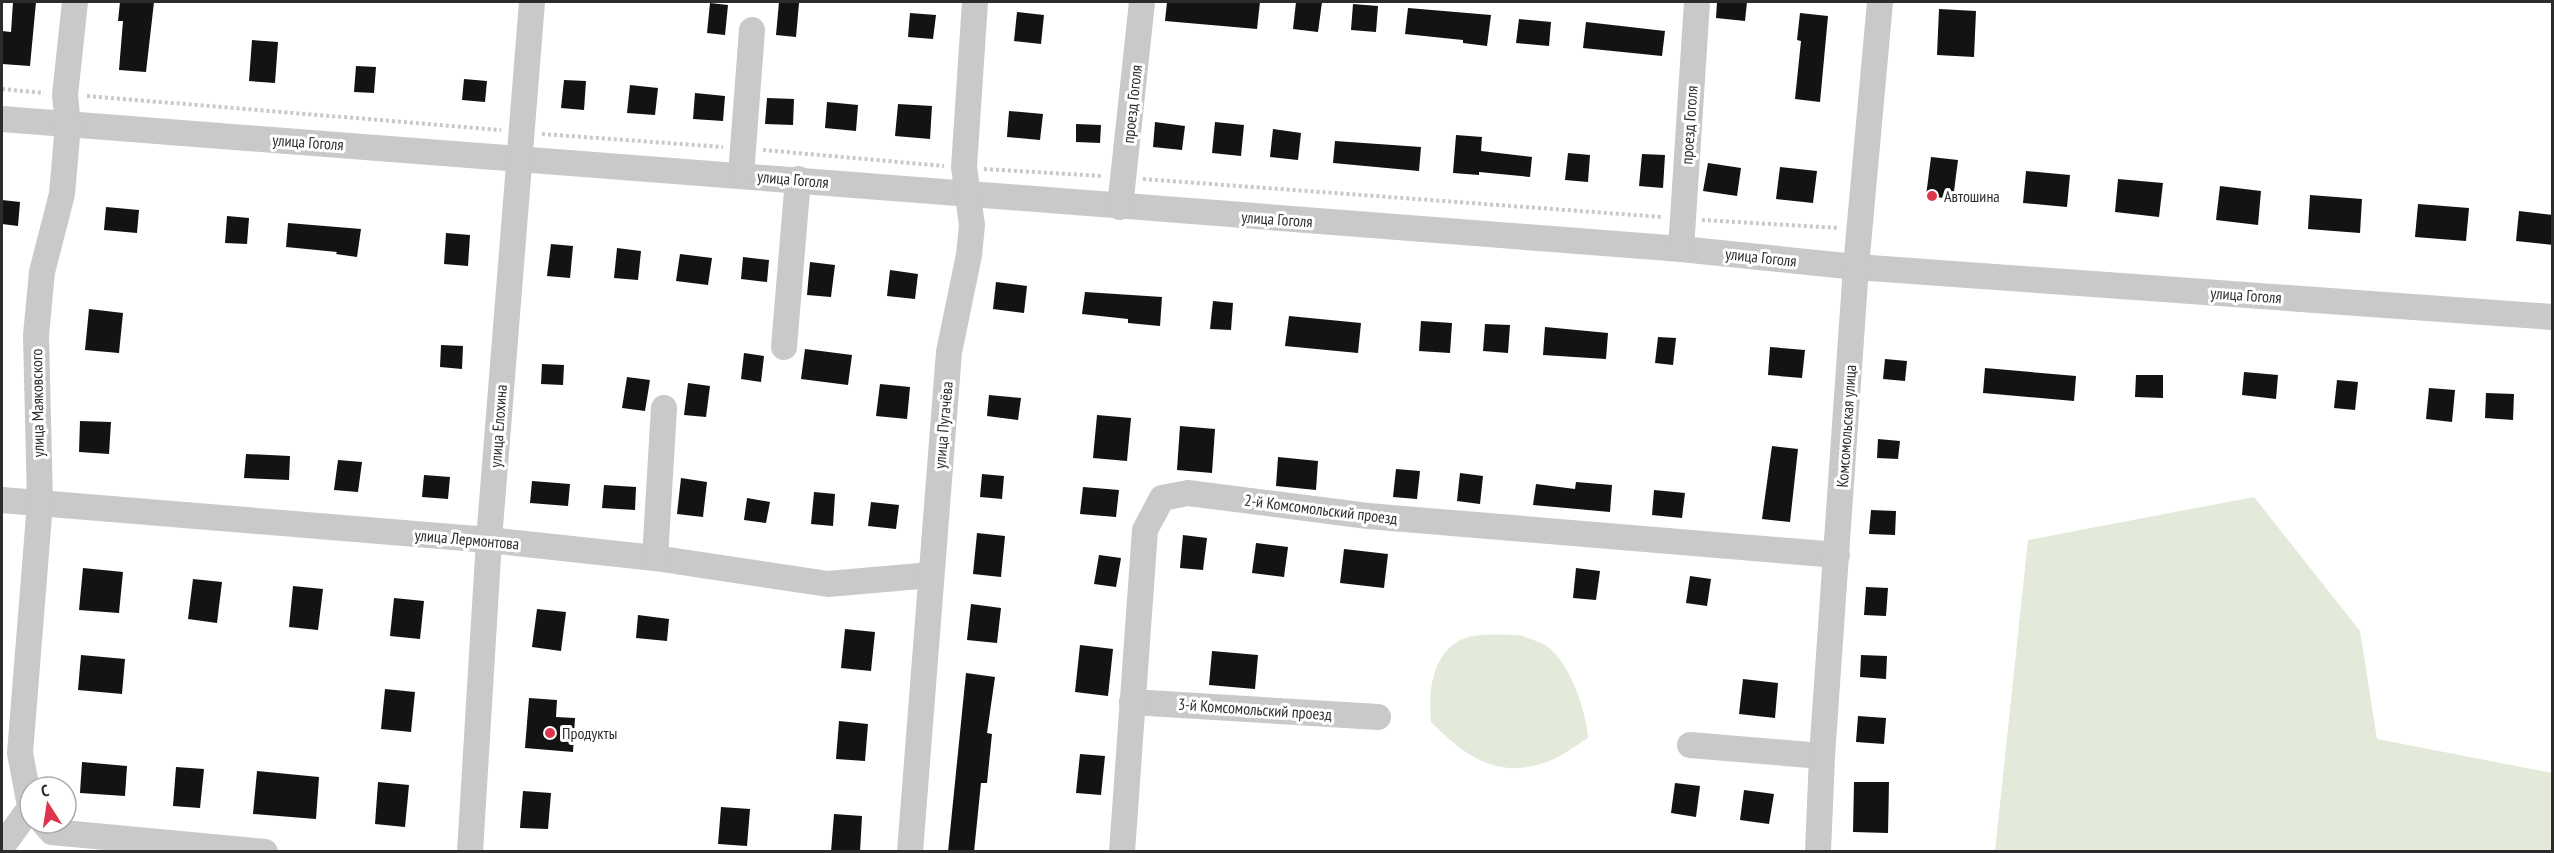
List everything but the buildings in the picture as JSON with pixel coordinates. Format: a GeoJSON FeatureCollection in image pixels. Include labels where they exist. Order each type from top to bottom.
{"type":"FeatureCollection","features":[{"type":"Feature","properties":{"kind":"street","name":"улица Маяковского"},"geometry":{"type":"LineString","coordinates":[[19,775],[11,753],[40,503],[36,335],[42,272],[62,194],[68,124],[65,94],[75,2]]}},
{"type":"Feature","properties":{"kind":"street","name":"улица Елохина"},"geometry":{"type":"LineString","coordinates":[[470,852],[489,540],[532,2]]}},
{"type":"Feature","properties":{"kind":"street","name":"улица Пугачёва"},"geometry":{"type":"LineString","coordinates":[[910,852],[949,352],[969,255],[972,225],[970,196],[964,167],[975,2]]}},
{"type":"Feature","properties":{"kind":"street","name":"проезд Гоголя"},"geometry":{"type":"LineString","coordinates":[[1120,207],[1125,178],[1142,2]]}},
{"type":"Feature","properties":{"kind":"street","name":"проезд Гоголя"},"geometry":{"type":"LineString","coordinates":[[1681,249],[1697,2]]}},
{"type":"Feature","properties":{"kind":"street","name":"Комсомольская улица"},"geometry":{"type":"LineString","coordinates":[[1818,852],[1822,756],[1856,267],[1880,2]]}},
{"type":"Feature","properties":{"kind":"street"},"geometry":{"type":"LineString","coordinates":[[741,175],[752,30]]}},
{"type":"Feature","properties":{"kind":"street","name":"улица Гоголя"},"geometry":{"type":"LineString","coordinates":[[2,119],[798,179],[970,196],[1681,249],[1856,267],[2553,317]]}},
{"type":"Feature","properties":{"kind":"street"},"geometry":{"type":"LineString","coordinates":[[784,347],[798,179]]}},
{"type":"Feature","properties":{"kind":"street"},"geometry":{"type":"LineString","coordinates":[[655,558],[664,408]]}},
{"type":"Feature","properties":{"kind":"street","name":"2-й Комсомольский проезд"},"geometry":{"type":"LineString","coordinates":[[1122,852],[1145,530],[1162,498],[1188,493],[1368,516],[1837,555]]}},
{"type":"Feature","properties":{"kind":"street","name":"улица Лермонтова"},"geometry":{"type":"LineString","coordinates":[[2,500],[489,540],[655,558],[828,584],[931,575]]}},
{"type":"Feature","properties":{"kind":"street","name":"3-й Комсомольский проезд"},"geometry":{"type":"LineString","coordinates":[[1132,702],[1378,717]]}},
{"type":"Feature","properties":{"kind":"street"},"geometry":{"type":"LineString","coordinates":[[1690,746],[1822,756]]}},
{"type":"Feature","properties":{"kind":"street","name":"улица Маяковского"},"geometry":{"type":"LineString","coordinates":[[3,852],[3,844],[18,823]]}},
{"type":"Feature","properties":{"kind":"street"},"geometry":{"type":"LineString","coordinates":[[78,834],[265,852]]}},
{"type":"Feature","properties":{"kind":"path"},"geometry":{"type":"LineString","coordinates":[[2,89],[964,167],[1682,219],[1840,228]]}},
{"type":"Feature","properties":{"kind":"green space"},"geometry":{"type":"Polygon","coordinates":[[[2254,497],[2360,631],[2377,739],[2552,773],[2552,851],[1995,851],[2028,540],[2254,497]]]}},
{"type":"Feature","properties":{"kind":"green space"},"geometry":{"type":"Polygon","coordinates":[[[1478,635],[1519,635],[1545,645],[1562,662],[1580,701],[1588,738],[1547,762],[1513,768],[1483,762],[1456,745],[1431,722],[1430,697],[1439,662],[1455,644],[1478,635]]]}},
{"type":"Feature","properties":{"kind":"place","name":"Автошина"},"geometry":{"type":"Point","coordinates":[1932,196]}},
{"type":"Feature","properties":{"kind":"place","name":"Продукты"},"geometry":{"type":"Point","coordinates":[550,733]}}]}
